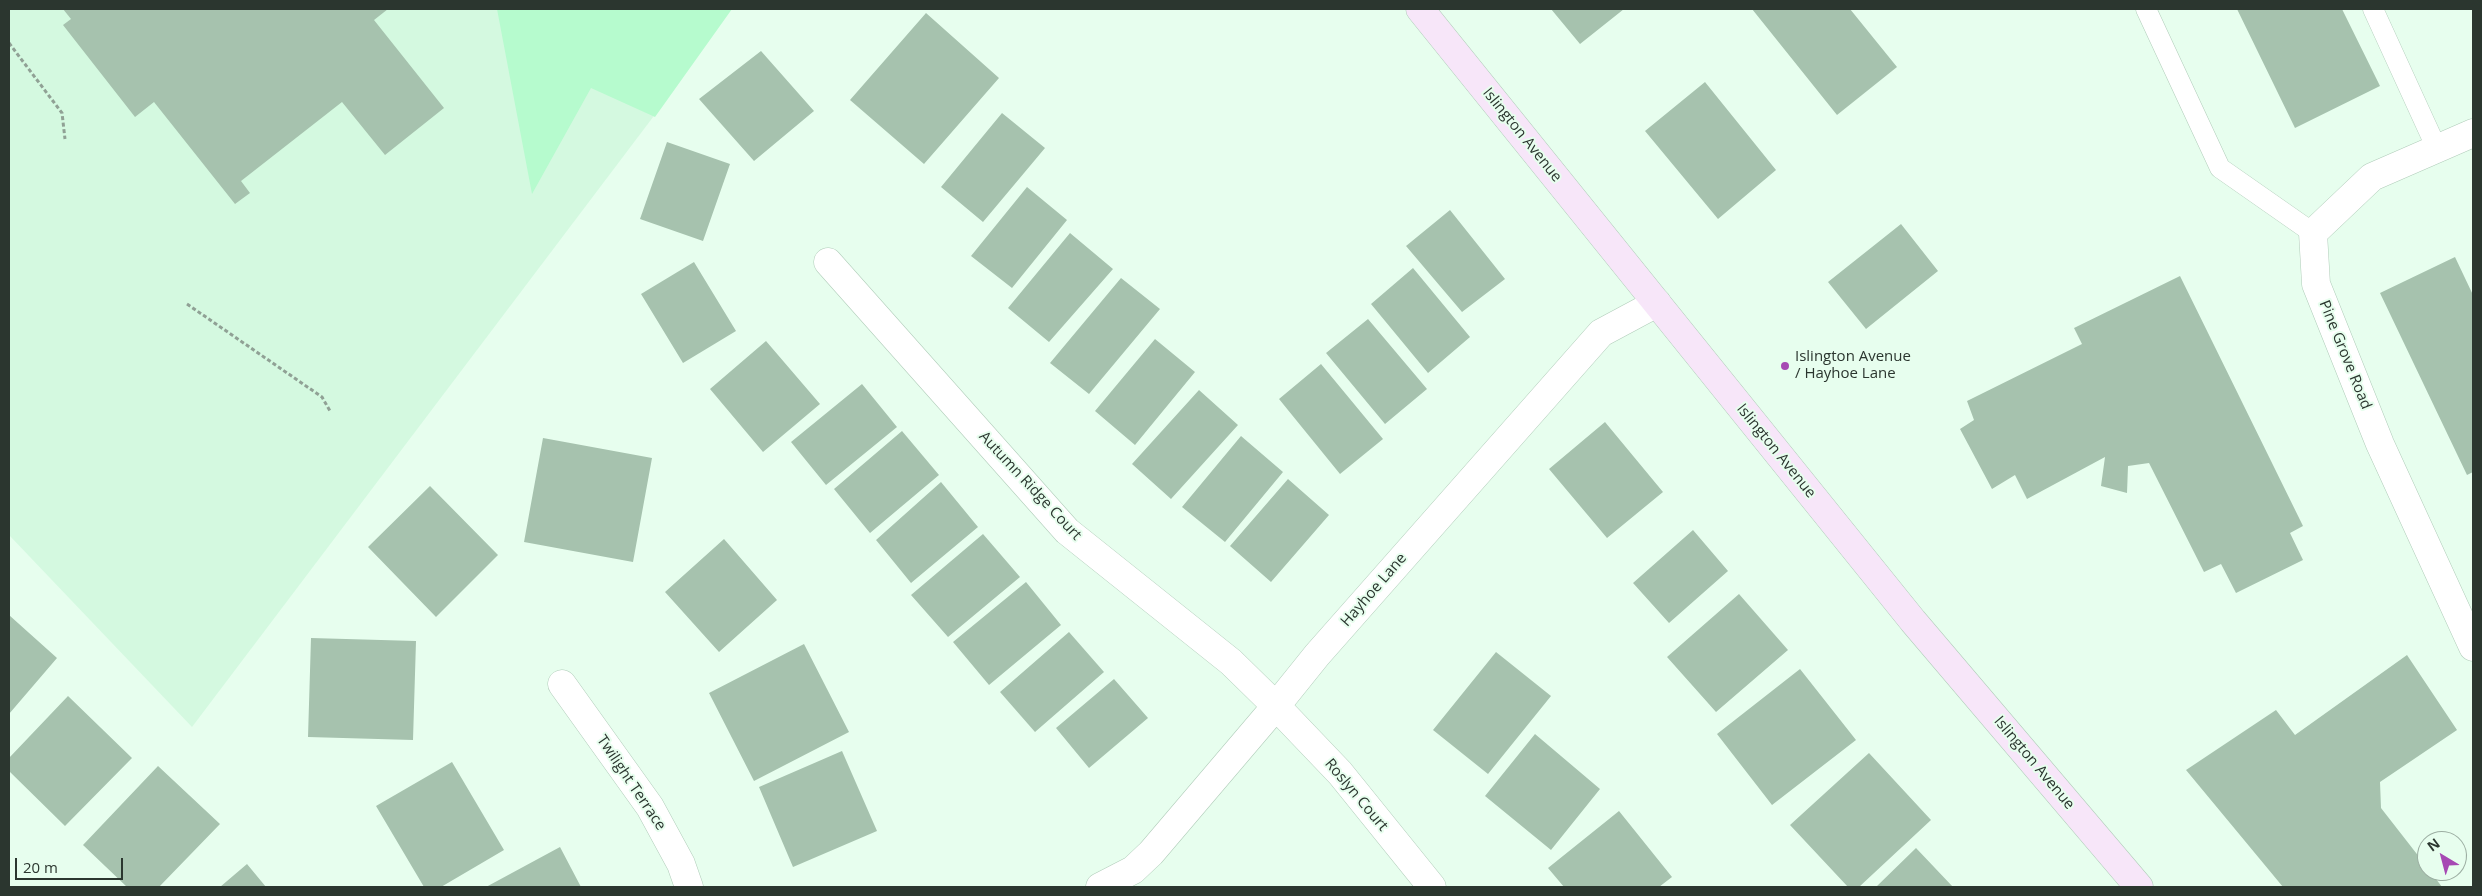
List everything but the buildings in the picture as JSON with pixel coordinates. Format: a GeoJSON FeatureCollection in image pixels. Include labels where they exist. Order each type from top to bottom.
{"type":"FeatureCollection","features":[{"type":"Feature","properties":{"kind":"main road","name":"Islington Avenue"},"geometry":{"type":"LineString","coordinates":[[1420,9],[1913,621],[2138,887]]}},
{"type":"Feature","properties":{"kind":"street"},"geometry":{"type":"LineString","coordinates":[[2313,233],[2372,176],[2473,133]]}},
{"type":"Feature","properties":{"kind":"street","name":"Pine Grove Road"},"geometry":{"type":"LineString","coordinates":[[2313,233],[2316,284],[2380,444],[2473,647]]}},
{"type":"Feature","properties":{"kind":"street","name":"Autumn Ridge Court"},"geometry":{"type":"LineString","coordinates":[[828,262],[1067,531],[1231,662],[1276,706]]}},
{"type":"Feature","properties":{"kind":"street","name":"Hayhoe Lane"},"geometry":{"type":"LineString","coordinates":[[1100,887],[1133,870],[1152,854],[1317,655],[1601,333],[1657,303]]}},
{"type":"Feature","properties":{"kind":"street","name":"Twilight Terrace"},"geometry":{"type":"LineString","coordinates":[[562,684],[650,807],[681,864],[689,887]]}},
{"type":"Feature","properties":{"kind":"street","name":"Roslyn Court"},"geometry":{"type":"LineString","coordinates":[[1276,706],[1340,773],[1432,887]]}},
{"type":"Feature","properties":{"kind":"lane"},"geometry":{"type":"LineString","coordinates":[[2146,9],[2220,168],[2313,233]]}},
{"type":"Feature","properties":{"kind":"lane"},"geometry":{"type":"LineString","coordinates":[[2374,9],[2437,149]]}},
{"type":"Feature","properties":{"kind":"path"},"geometry":{"type":"LineString","coordinates":[[9,42],[62,113],[66,139]]}},
{"type":"Feature","properties":{"kind":"path"},"geometry":{"type":"LineString","coordinates":[[187,304],[322,397],[330,411]]}},
{"type":"Feature","properties":{"kind":"shaded area"},"geometry":{"type":"Polygon","coordinates":[[[9,9],[637,9],[675,88],[192,727],[9,535],[9,9]]]}},
{"type":"Feature","properties":{"kind":"green space"},"geometry":{"type":"Polygon","coordinates":[[[497,9],[732,9],[655,117],[591,88],[532,194],[497,9]]]}},
{"type":"Feature","properties":{"kind":"place","name":"Islington Avenue / Hayhoe Lane"},"geometry":{"type":"Point","coordinates":[1785,366]}}]}
